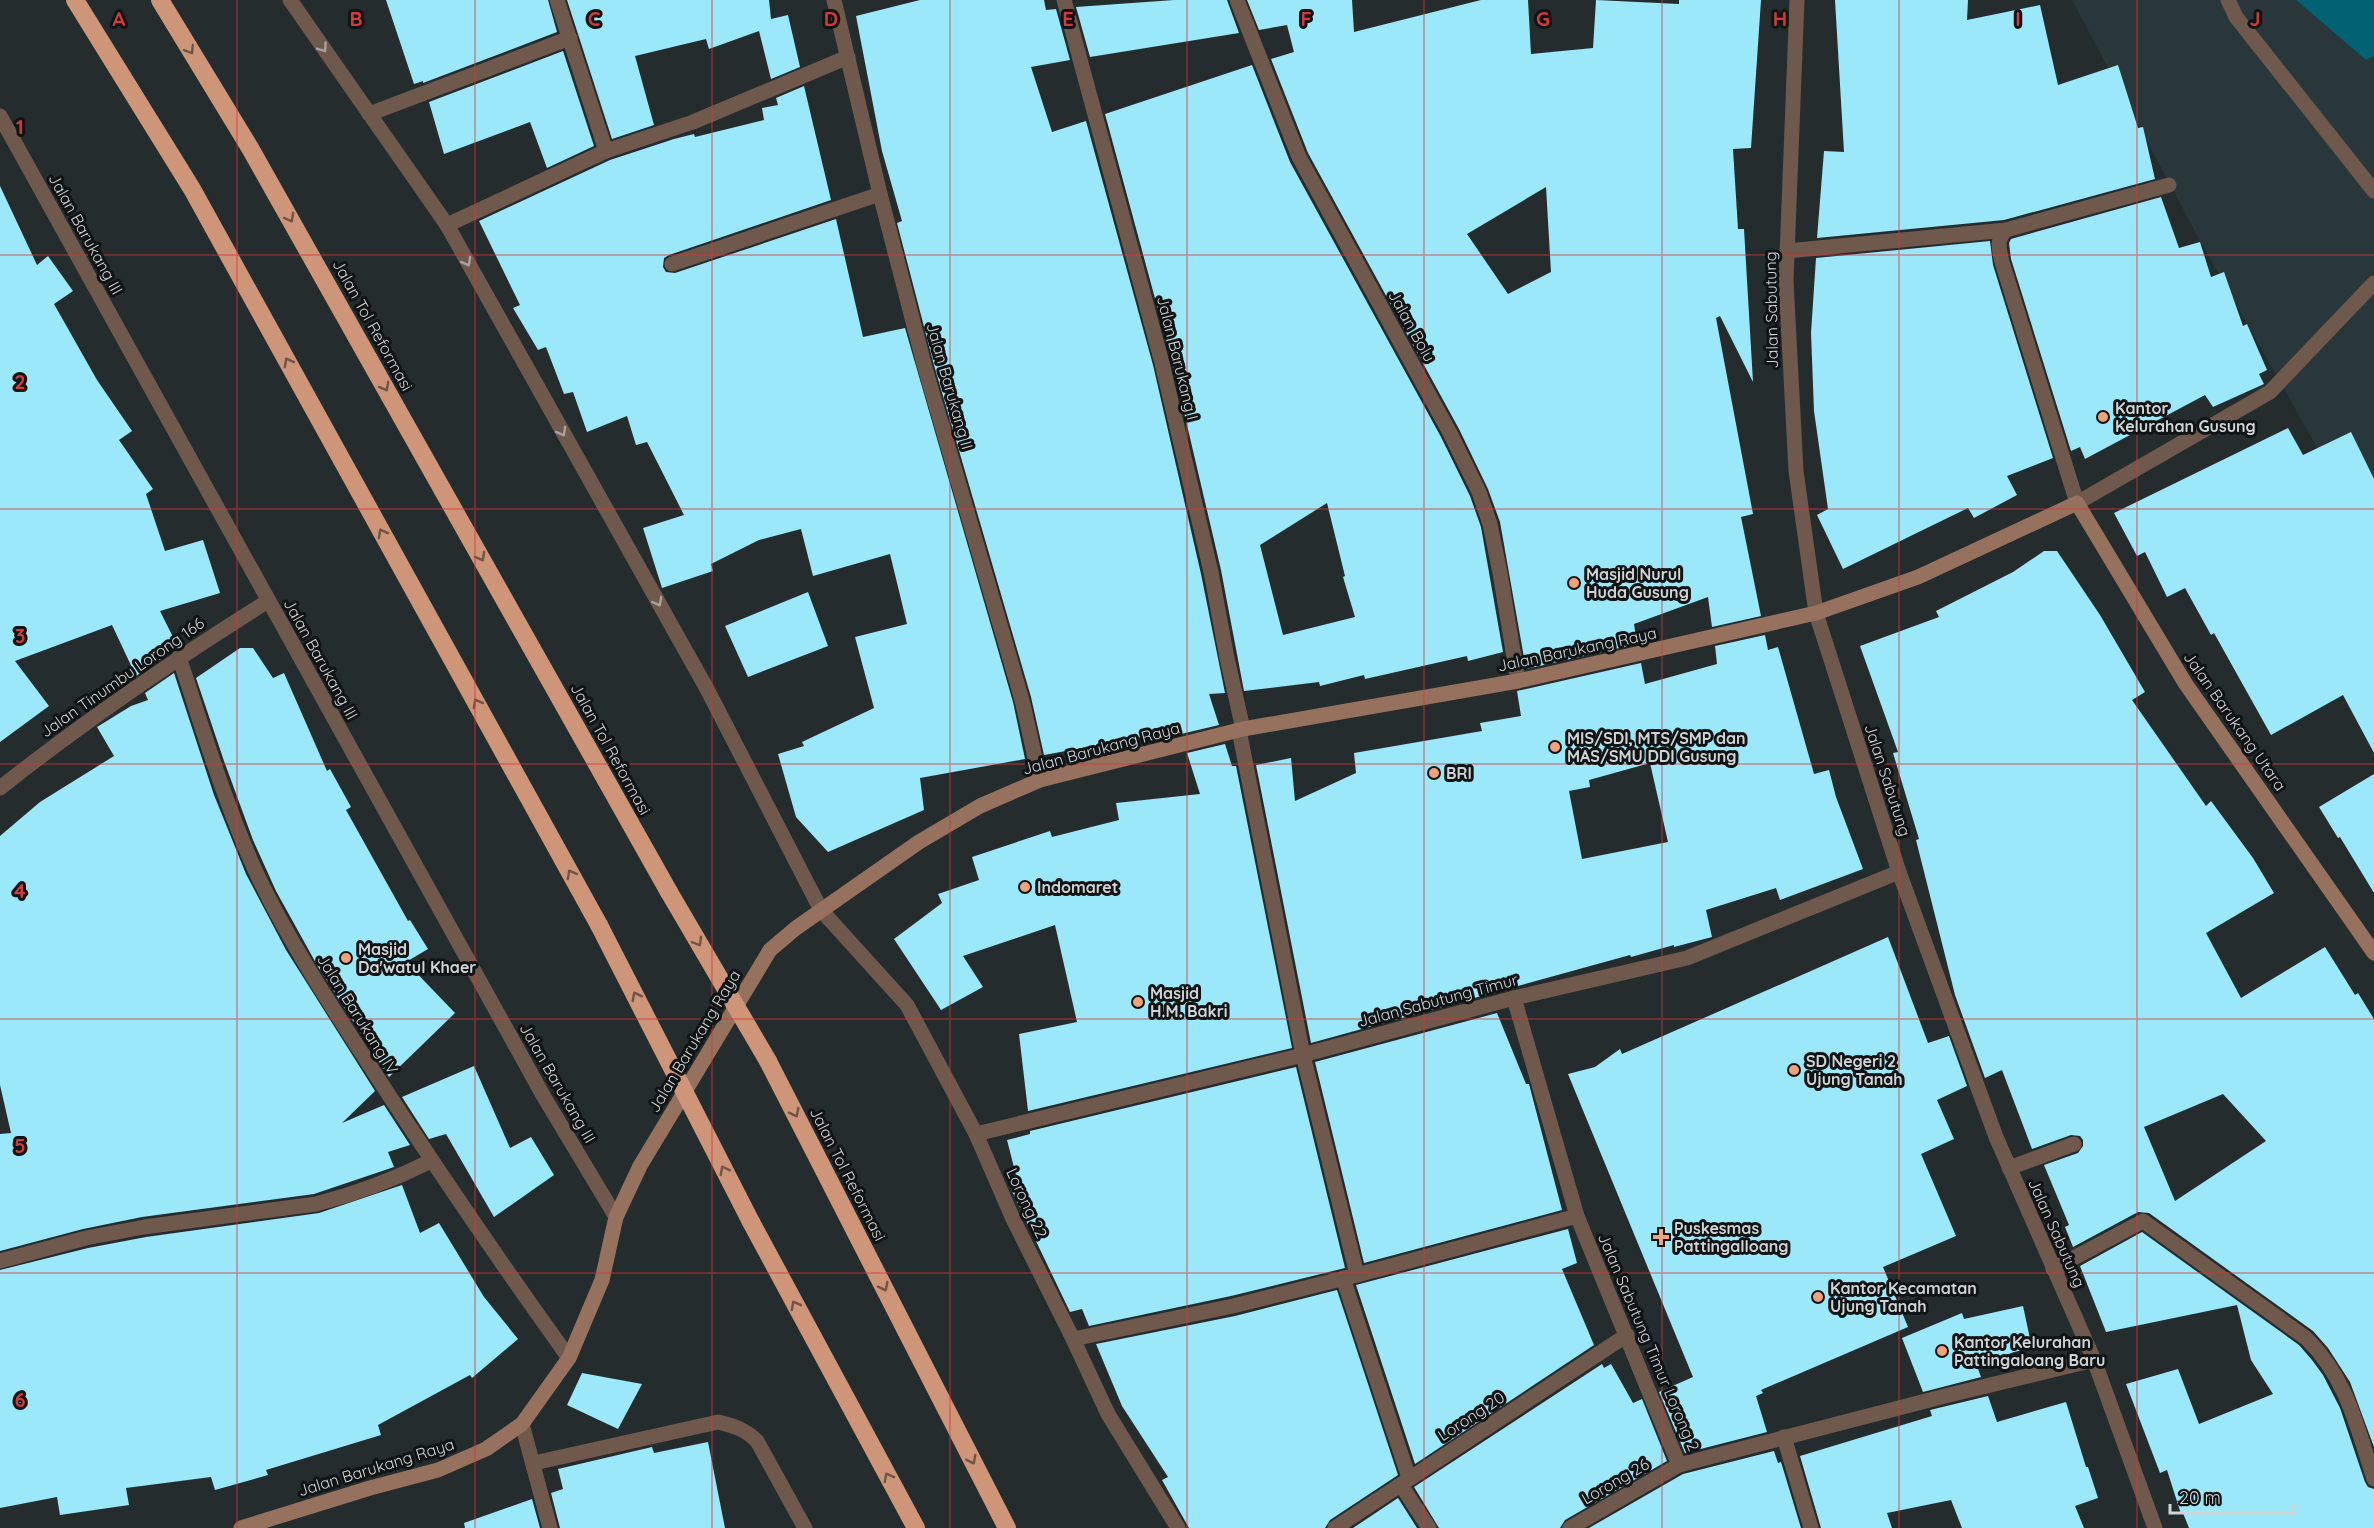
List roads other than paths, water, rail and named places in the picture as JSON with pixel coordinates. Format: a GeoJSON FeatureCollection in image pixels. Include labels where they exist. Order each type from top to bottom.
{"type":"FeatureCollection","features":[{"type":"Feature","properties":{"kind":"highway"},"geometry":{"type":"LineString","coordinates":[[75,0],[192,189],[599,925],[751,1222],[915,1528]]}},
{"type":"Feature","properties":{"kind":"highway","name":"Jalan Tol Reformasi"},"geometry":{"type":"LineString","coordinates":[[160,0],[250,148],[669,891],[768,1061],[1007,1528]]}},
{"type":"Feature","properties":{"kind":"street"},"geometry":{"type":"LineString","coordinates":[[290,0],[447,225],[707,689],[821,910]]}},
{"type":"Feature","properties":{"kind":"street"},"geometry":{"type":"LineString","coordinates":[[557,0],[606,150]]}},
{"type":"Feature","properties":{"kind":"street","name":"Jalan Barukang II"},"geometry":{"type":"LineString","coordinates":[[834,0],[880,194],[926,368],[1022,700],[1040,780]]}},
{"type":"Feature","properties":{"kind":"street","name":"Jalan Barukang I"},"geometry":{"type":"LineString","coordinates":[[1064,0],[1162,363],[1211,572],[1304,1055],[1350,1277],[1405,1482],[1430,1528]]}},
{"type":"Feature","properties":{"kind":"street","name":"Jalan Bolu"},"geometry":{"type":"LineString","coordinates":[[1237,0],[1299,157],[1450,434],[1479,492],[1490,524],[1518,681]]}},
{"type":"Feature","properties":{"kind":"street","name":"Jalan Sabutung"},"geometry":{"type":"LineString","coordinates":[[1797,0],[1787,293],[1796,471],[1816,613],[1899,872],[2009,1168],[2094,1360],[2155,1528]]}},
{"type":"Feature","properties":{"kind":"street"},"geometry":{"type":"LineString","coordinates":[[2228,0],[2236,17],[2374,190]]}},
{"type":"Feature","properties":{"kind":"street"},"geometry":{"type":"LineString","coordinates":[[369,114],[570,38]]}},
{"type":"Feature","properties":{"kind":"street"},"geometry":{"type":"LineString","coordinates":[[447,225],[606,150],[693,122],[848,57]]}},
{"type":"Feature","properties":{"kind":"street","name":"Jalan Barukang III"},"geometry":{"type":"LineString","coordinates":[[0,116],[544,1097],[616,1217]]}},
{"type":"Feature","properties":{"kind":"street"},"geometry":{"type":"LineString","coordinates":[[1787,251],[2006,230],[2169,185]]}},
{"type":"Feature","properties":{"kind":"street"},"geometry":{"type":"LineString","coordinates":[[672,264],[880,194]]}},
{"type":"Feature","properties":{"kind":"street"},"geometry":{"type":"LineString","coordinates":[[2006,230],[2000,235],[1998,246],[2002,262],[2078,503],[2270,392],[2374,283]]}},
{"type":"Feature","properties":{"kind":"street","name":"Jalan Barukang Raya"},"geometry":{"type":"LineString","coordinates":[[241,1528],[262,1525],[370,1488],[438,1470],[486,1449],[522,1424],[569,1358],[602,1280],[616,1217],[640,1166],[770,950],[821,910],[919,842],[980,806],[1040,780],[1241,730],[1518,681],[1816,613],[1918,577],[2078,503]]}},
{"type":"Feature","properties":{"kind":"street","name":"Jalan Barukang Utara"},"geometry":{"type":"LineString","coordinates":[[2078,503],[2185,683],[2374,953]]}},
{"type":"Feature","properties":{"kind":"street","name":"Jalan Tinumbu Lorong 166"},"geometry":{"type":"LineString","coordinates":[[0,788],[71,732],[179,657],[268,601]]}},
{"type":"Feature","properties":{"kind":"street","name":"Jalan Barukang IV"},"geometry":{"type":"LineString","coordinates":[[179,657],[228,806],[256,872],[291,942],[473,1224],[569,1358]]}},
{"type":"Feature","properties":{"kind":"street","name":"Jalan Sabutung Timur"},"geometry":{"type":"LineString","coordinates":[[976,1134],[1304,1055],[1514,998],[1687,958],[1899,872]]}},
{"type":"Feature","properties":{"kind":"street","name":"Lorong 22"},"geometry":{"type":"LineString","coordinates":[[821,910],[907,1005],[976,1134],[1013,1219],[1108,1414],[1178,1528]]}},
{"type":"Feature","properties":{"kind":"street","name":"Jalan Sabutung Timur Lorong 2"},"geometry":{"type":"LineString","coordinates":[[1514,998],[1577,1216],[1679,1465],[2094,1360]]}},
{"type":"Feature","properties":{"kind":"street"},"geometry":{"type":"LineString","coordinates":[[2009,1168],[2074,1144]]}},
{"type":"Feature","properties":{"kind":"street"},"geometry":{"type":"LineString","coordinates":[[0,1261],[77,1240],[144,1227],[316,1204],[404,1174],[431,1161]]}},
{"type":"Feature","properties":{"kind":"street"},"geometry":{"type":"LineString","coordinates":[[1073,1339],[1233,1306],[1577,1216]]}},
{"type":"Feature","properties":{"kind":"street"},"geometry":{"type":"LineString","coordinates":[[2053,1269],[2143,1221],[2306,1338],[2320,1352],[2338,1377],[2374,1479]]}},
{"type":"Feature","properties":{"kind":"street","name":"Lorong 20"},"geometry":{"type":"LineString","coordinates":[[1335,1528],[1626,1335]]}},
{"type":"Feature","properties":{"kind":"street"},"geometry":{"type":"LineString","coordinates":[[534,1463],[718,1422],[732,1425],[746,1430],[757,1441],[806,1528]]}},
{"type":"Feature","properties":{"kind":"street"},"geometry":{"type":"LineString","coordinates":[[522,1424],[550,1528]]}},
{"type":"Feature","properties":{"kind":"street"},"geometry":{"type":"LineString","coordinates":[[1784,1437],[1810,1528]]}},
{"type":"Feature","properties":{"kind":"street","name":"Lorong 26"},"geometry":{"type":"LineString","coordinates":[[1570,1528],[1679,1465]]}},
{"type":"Feature","properties":{"kind":"water"},"geometry":{"type":"Polygon","coordinates":[[[2296,0],[2374,0],[2374,56],[2366,60],[2296,0]]]}},
{"type":"Feature","properties":{"kind":"place","name":"Kantor Kelurahan Gusung"},"geometry":{"type":"Point","coordinates":[2103,417]}},
{"type":"Feature","properties":{"kind":"place","name":"Masjid Nurul Huda Gusung"},"geometry":{"type":"Point","coordinates":[1574,583]}},
{"type":"Feature","properties":{"kind":"place","name":"MIS/SDI, MTS/SMP dan MAS/SMU DDI Gusung"},"geometry":{"type":"Point","coordinates":[1555,747]}},
{"type":"Feature","properties":{"kind":"place","name":"BRI"},"geometry":{"type":"Point","coordinates":[1434,773]}},
{"type":"Feature","properties":{"kind":"place","name":"Indomaret"},"geometry":{"type":"Point","coordinates":[1025,887]}},
{"type":"Feature","properties":{"kind":"place","name":"Masjid Da'watul Khaer"},"geometry":{"type":"Point","coordinates":[346,958]}},
{"type":"Feature","properties":{"kind":"place","name":"Masjid H.M. Bakri"},"geometry":{"type":"Point","coordinates":[1138,1002]}},
{"type":"Feature","properties":{"kind":"place","name":"SD Negeri 2 Ujung Tanah"},"geometry":{"type":"Point","coordinates":[1794,1070]}},
{"type":"Feature","properties":{"kind":"place","name":"Puskesmas Pattingalloang"},"geometry":{"type":"Point","coordinates":[1661,1237]}},
{"type":"Feature","properties":{"kind":"place","name":"Kantor Kecamatan Ujung Tanah"},"geometry":{"type":"Point","coordinates":[1818,1297]}},
{"type":"Feature","properties":{"kind":"place","name":"Kantor Kelurahan Pattingaloang Baru"},"geometry":{"type":"Point","coordinates":[1942,1351]}}]}
